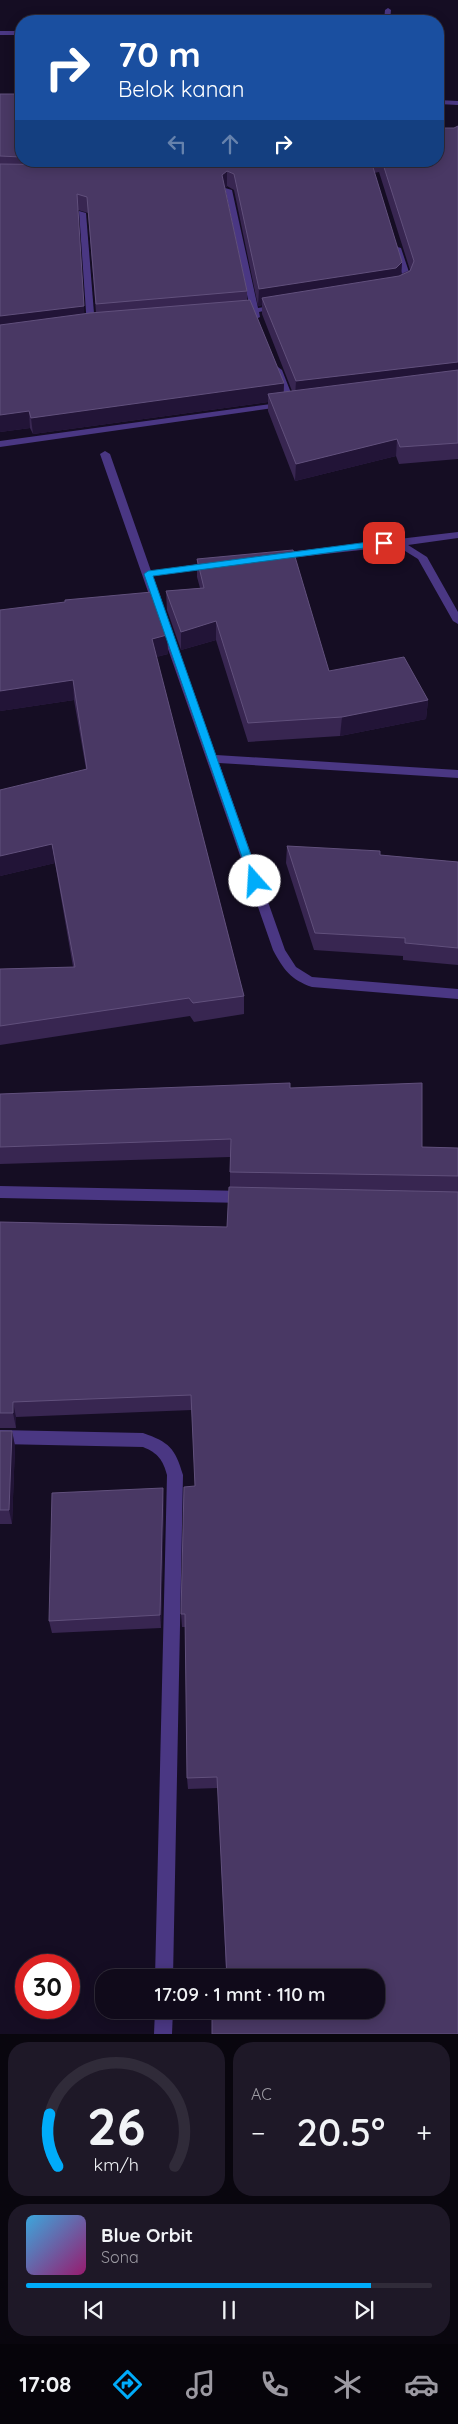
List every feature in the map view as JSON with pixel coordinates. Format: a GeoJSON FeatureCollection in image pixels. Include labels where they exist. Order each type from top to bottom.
{"type":"FeatureCollection","features":[{"type":"Feature","properties":{"kind":"street"},"geometry":{"type":"LineString","coordinates":[[388,10],[388,15]]}},
{"type":"Feature","properties":{"kind":"street"},"geometry":{"type":"LineString","coordinates":[[0,33],[15,33]]}},
{"type":"Feature","properties":{"kind":"street"},"geometry":{"type":"LineString","coordinates":[[444,102],[458,103]]}},
{"type":"Feature","properties":{"kind":"street"},"geometry":{"type":"LineString","coordinates":[[228,190],[254,311],[261,330]]}},
{"type":"Feature","properties":{"kind":"street"},"geometry":{"type":"LineString","coordinates":[[82,213],[86,327],[100,326]]}},
{"type":"Feature","properties":{"kind":"street"},"geometry":{"type":"LineString","coordinates":[[388,290],[401,286],[407,278],[395,241]]}},
{"type":"Feature","properties":{"kind":"street"},"geometry":{"type":"LineString","coordinates":[[226,314],[292,305]]}},
{"type":"Feature","properties":{"kind":"street"},"geometry":{"type":"LineString","coordinates":[[272,357],[291,403]]}},
{"type":"Feature","properties":{"kind":"street"},"geometry":{"type":"LineString","coordinates":[[0,444],[301,402]]}},
{"type":"Feature","properties":{"kind":"street"},"geometry":{"type":"LineString","coordinates":[[105,454],[148,574],[151,596],[213,759],[279,950],[291,971],[300,979],[312,982],[458,994]]}},
{"type":"Feature","properties":{"kind":"street"},"geometry":{"type":"LineString","coordinates":[[266,558],[458,535]]}},
{"type":"Feature","properties":{"kind":"street"},"geometry":{"type":"LineString","coordinates":[[400,542],[422,557],[458,621]]}},
{"type":"Feature","properties":{"kind":"street"},"geometry":{"type":"LineString","coordinates":[[148,574],[227,563]]}},
{"type":"Feature","properties":{"kind":"street"},"geometry":{"type":"LineString","coordinates":[[213,759],[458,774]]}},
{"type":"Feature","properties":{"kind":"street"},"geometry":{"type":"LineString","coordinates":[[0,1192],[259,1197]]}},
{"type":"Feature","properties":{"kind":"street"},"geometry":{"type":"LineString","coordinates":[[0,1437],[143,1440],[159,1445],[170,1455],[175,1475],[164,1969]]}},
{"type":"Feature","properties":{"kind":"street"},"geometry":{"type":"LineString","coordinates":[[163,2034],[164,2019]]}},
{"type":"Feature","properties":{"kind":"building"},"geometry":{"type":"Polygon","coordinates":[[[0,94],[15,94],[15,157],[0,156],[0,94]]]}},
{"type":"Feature","properties":{"kind":"building"},"geometry":{"type":"Polygon","coordinates":[[[458,126],[458,362],[296,381],[262,298],[399,276],[410,271],[414,261],[384,167],[444,167],[444,128],[458,126]]]}},
{"type":"Feature","properties":{"kind":"building"},"geometry":{"type":"Polygon","coordinates":[[[0,164],[15,164],[15,167],[373,167],[402,262],[396,268],[259,289],[234,174],[227,171],[222,175],[247,291],[96,304],[87,197],[77,194],[84,306],[0,316],[0,164]]]}},
{"type":"Feature","properties":{"kind":"building"},"geometry":{"type":"Polygon","coordinates":[[[250,300],[284,383],[31,418],[29,411],[0,415],[0,325],[90,313],[250,300]]]}},
{"type":"Feature","properties":{"kind":"building"},"geometry":{"type":"Polygon","coordinates":[[[458,370],[458,443],[400,447],[397,439],[296,464],[268,394],[458,370]]]}},
{"type":"Feature","properties":{"kind":"building"},"geometry":{"type":"Polygon","coordinates":[[[293,550],[329,671],[404,657],[428,700],[342,717],[248,723],[216,621],[181,632],[166,591],[204,588],[197,559],[293,550]]]}},
{"type":"Feature","properties":{"kind":"building"},"geometry":{"type":"Polygon","coordinates":[[[152,592],[167,635],[152,639],[244,996],[193,1003],[189,998],[0,1026],[0,969],[75,967],[52,844],[0,856],[0,790],[87,769],[73,680],[0,691],[0,610],[65,602],[65,600],[152,592]]]}},
{"type":"Feature","properties":{"kind":"building"},"geometry":{"type":"Polygon","coordinates":[[[287,846],[380,851],[380,855],[458,862],[458,948],[405,943],[405,938],[315,933],[287,846]]]}},
{"type":"Feature","properties":{"kind":"building"},"geometry":{"type":"Polygon","coordinates":[[[290,1083],[290,1088],[422,1083],[422,1147],[458,1148],[458,1176],[230,1172],[231,1139],[0,1147],[0,1094],[290,1083]]]}},
{"type":"Feature","properties":{"kind":"building"},"geometry":{"type":"Polygon","coordinates":[[[229,1187],[458,1192],[458,2034],[212,2034],[212,2019],[385,2019],[385,1969],[227,1969],[217,1777],[187,1778],[185,1614],[181,1614],[184,1487],[195,1486],[191,1395],[13,1402],[13,1413],[0,1413],[0,1222],[227,1227],[229,1187]]]}},
{"type":"Feature","properties":{"kind":"building"},"geometry":{"type":"Polygon","coordinates":[[[0,1431],[12,1431],[9,1510],[0,1510],[0,1431]]]}},
{"type":"Feature","properties":{"kind":"building"},"geometry":{"type":"Polygon","coordinates":[[[163,1488],[160,1615],[49,1621],[52,1493],[163,1488]]]}},
{"type":"Feature","properties":{"kind":"route"},"geometry":{"type":"LineString","coordinates":[[255,881],[148,574],[384,543]]}}]}
